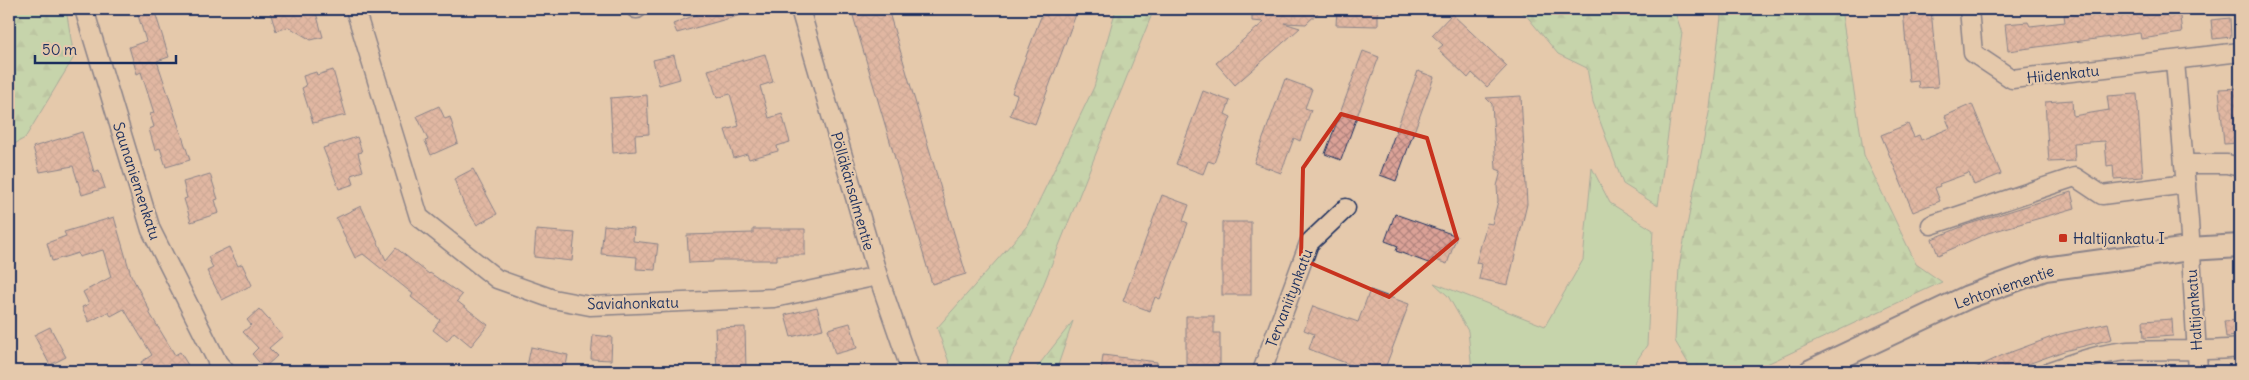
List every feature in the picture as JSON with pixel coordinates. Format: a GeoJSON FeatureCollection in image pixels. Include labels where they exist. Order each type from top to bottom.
{"type":"FeatureCollection","features":[{"type":"Feature","properties":{"kind":"main road","name":"Lehtoniementie"},"geometry":{"type":"LineString","coordinates":[[1811,371],[1968,297],[2045,269],[2189,248],[2240,246]]}},
{"type":"Feature","properties":{"kind":"street","name":"Saunaniemenkatu"},"geometry":{"type":"LineString","coordinates":[[84,9],[151,230],[218,363],[225,371]]}},
{"type":"Feature","properties":{"kind":"street","name":"Saviahonkatu"},"geometry":{"type":"LineString","coordinates":[[355,9],[420,217],[497,279],[553,299],[590,306],[774,298],[878,276]]}},
{"type":"Feature","properties":{"kind":"street","name":"Pölläkänsalmentie"},"geometry":{"type":"LineString","coordinates":[[800,9],[878,276],[911,371]]}},
{"type":"Feature","properties":{"kind":"street","name":"Hiidenkatu"},"geometry":{"type":"LineString","coordinates":[[1969,9],[1973,53],[2012,79],[2174,62],[2240,52]]}},
{"type":"Feature","properties":{"kind":"street"},"geometry":{"type":"LineString","coordinates":[[2174,62],[2186,184],[2189,248]]}},
{"type":"Feature","properties":{"kind":"street"},"geometry":{"type":"LineString","coordinates":[[2184,164],[2227,164],[2240,166]]}},
{"type":"Feature","properties":{"kind":"street"},"geometry":{"type":"LineString","coordinates":[[1931,225],[2075,177],[2102,195],[2186,184]]}},
{"type":"Feature","properties":{"kind":"street","name":"Tervaniitynkatu"},"geometry":{"type":"LineString","coordinates":[[1262,371],[1309,244],[1346,208]]}},
{"type":"Feature","properties":{"kind":"street","name":"Haltijankatu"},"geometry":{"type":"LineString","coordinates":[[2189,248],[2198,371]]}},
{"type":"Feature","properties":{"kind":"street"},"geometry":{"type":"LineString","coordinates":[[2050,371],[2086,358],[2128,351],[2197,351],[2240,348]]}},
{"type":"Feature","properties":{"kind":"highlighted area"},"geometry":{"type":"Polygon","coordinates":[[[1341,114],[1427,138],[1457,239],[1389,297],[1301,259],[1303,168],[1341,114]]]}},
{"type":"Feature","properties":{"kind":"green space"},"geometry":{"type":"Polygon","coordinates":[[[9,9],[66,9],[74,57],[25,138],[9,147],[9,9]]]}},
{"type":"Feature","properties":{"kind":"green space"},"geometry":{"type":"Polygon","coordinates":[[[1116,9],[1154,9],[1034,308],[1005,371],[952,371],[937,328],[1027,226],[1094,87],[1116,9]]]}},
{"type":"Feature","properties":{"kind":"green space"},"geometry":{"type":"Polygon","coordinates":[[[1516,9],[1674,9],[1682,33],[1658,206],[1623,184],[1593,102],[1587,68],[1558,54],[1525,14],[1516,9]]]}},
{"type":"Feature","properties":{"kind":"green space"},"geometry":{"type":"Polygon","coordinates":[[[1718,9],[1841,9],[1864,155],[1916,264],[1942,282],[1752,371],[1693,371],[1675,341],[1679,267],[1710,108],[1721,17],[1718,9]]]}},
{"type":"Feature","properties":{"kind":"green space"},"geometry":{"type":"Polygon","coordinates":[[[1592,168],[1610,203],[1653,230],[1647,345],[1630,371],[1472,371],[1468,331],[1448,296],[1434,283],[1545,326],[1583,260],[1592,168]]]}},
{"type":"Feature","properties":{"kind":"green space"},"geometry":{"type":"Polygon","coordinates":[[[1073,321],[1056,371],[1034,371],[1073,321]]]}},
{"type":"Feature","properties":{"kind":"building"},"geometry":{"type":"Polygon","coordinates":[[[136,9],[154,9],[169,57],[157,61],[190,160],[166,167],[160,148],[155,150],[149,129],[154,127],[150,114],[154,113],[141,72],[137,74],[129,47],[146,41],[136,9]]]}},
{"type":"Feature","properties":{"kind":"building"},"geometry":{"type":"Polygon","coordinates":[[[280,9],[315,9],[323,37],[311,40],[289,27],[276,31],[270,12],[280,9]]]}},
{"type":"Feature","properties":{"kind":"building"},"geometry":{"type":"Polygon","coordinates":[[[710,9],[747,9],[748,13],[677,33],[673,24],[710,9]]]}},
{"type":"Feature","properties":{"kind":"building"},"geometry":{"type":"Polygon","coordinates":[[[851,9],[888,9],[966,274],[932,284],[851,9]]]}},
{"type":"Feature","properties":{"kind":"building"},"geometry":{"type":"Polygon","coordinates":[[[1050,9],[1078,9],[1035,124],[1010,115],[1017,95],[1012,93],[1042,14],[1047,16],[1050,9]]]}},
{"type":"Feature","properties":{"kind":"building"},"geometry":{"type":"Polygon","coordinates":[[[1252,9],[1322,9],[1306,24],[1284,23],[1300,28],[1235,85],[1216,63],[1264,22],[1252,21],[1252,9]]]}},
{"type":"Feature","properties":{"kind":"building"},"geometry":{"type":"Polygon","coordinates":[[[1337,9],[1378,9],[1378,26],[1336,25],[1337,9]]]}},
{"type":"Feature","properties":{"kind":"building"},"geometry":{"type":"Polygon","coordinates":[[[1903,9],[1931,9],[1938,87],[1919,88],[1918,81],[1909,82],[1903,9]]]}},
{"type":"Feature","properties":{"kind":"building"},"geometry":{"type":"Polygon","coordinates":[[[2092,9],[2144,9],[2144,11],[2179,9],[2182,33],[2141,39],[2140,33],[2008,51],[2005,24],[2028,22],[2030,26],[2065,22],[2064,15],[2093,11],[2092,9]]]}},
{"type":"Feature","properties":{"kind":"building"},"geometry":{"type":"Polygon","coordinates":[[[1452,14],[1507,66],[1487,87],[1472,73],[1468,78],[1438,49],[1443,45],[1432,35],[1452,14]]]}},
{"type":"Feature","properties":{"kind":"building"},"geometry":{"type":"Polygon","coordinates":[[[2230,18],[2231,37],[2213,39],[2211,20],[2230,18]]]}},
{"type":"Feature","properties":{"kind":"building"},"geometry":{"type":"Polygon","coordinates":[[[1363,51],[1379,57],[1341,160],[1325,154],[1363,51]]]}},
{"type":"Feature","properties":{"kind":"building"},"geometry":{"type":"Polygon","coordinates":[[[765,54],[773,82],[760,86],[769,118],[782,114],[790,142],[777,146],[778,151],[749,159],[747,154],[734,158],[725,130],[739,126],[730,94],[717,98],[708,70],[765,54]]]}},
{"type":"Feature","properties":{"kind":"building"},"geometry":{"type":"Polygon","coordinates":[[[674,55],[680,79],[659,85],[653,60],[674,55]]]}},
{"type":"Feature","properties":{"kind":"building"},"geometry":{"type":"Polygon","coordinates":[[[333,70],[346,115],[313,123],[302,88],[306,86],[303,76],[316,72],[317,75],[333,70]]]}},
{"type":"Feature","properties":{"kind":"building"},"geometry":{"type":"Polygon","coordinates":[[[1418,71],[1434,77],[1396,181],[1380,175],[1418,71]]]}},
{"type":"Feature","properties":{"kind":"building"},"geometry":{"type":"Polygon","coordinates":[[[1285,79],[1312,89],[1305,108],[1311,110],[1300,141],[1294,138],[1281,173],[1254,163],[1285,79]]]}},
{"type":"Feature","properties":{"kind":"building"},"geometry":{"type":"Polygon","coordinates":[[[2240,88],[2240,143],[2224,144],[2219,89],[2240,88]]]}},
{"type":"Feature","properties":{"kind":"building"},"geometry":{"type":"Polygon","coordinates":[[[1203,91],[1230,101],[1225,114],[1231,117],[1214,163],[1208,161],[1203,174],[1176,164],[1203,91]]]}},
{"type":"Feature","properties":{"kind":"building"},"geometry":{"type":"Polygon","coordinates":[[[2137,94],[2143,177],[2114,179],[2113,165],[2107,166],[2105,141],[2074,143],[2075,161],[2049,162],[2045,102],[2072,100],[2073,116],[2109,110],[2107,96],[2137,94]]]}},
{"type":"Feature","properties":{"kind":"building"},"geometry":{"type":"Polygon","coordinates":[[[647,95],[649,134],[635,135],[636,151],[613,153],[610,98],[647,95]]]}},
{"type":"Feature","properties":{"kind":"building"},"geometry":{"type":"Polygon","coordinates":[[[1521,96],[1527,204],[1508,285],[1479,279],[1482,264],[1476,263],[1487,223],[1492,224],[1498,201],[1497,186],[1501,171],[1496,169],[1492,104],[1486,98],[1521,96]]]}},
{"type":"Feature","properties":{"kind":"building"},"geometry":{"type":"Polygon","coordinates":[[[1972,104],[2001,174],[1974,185],[1969,173],[1939,184],[1940,186],[1935,188],[1940,201],[1913,212],[1881,135],[1908,124],[1914,137],[1919,135],[1921,140],[1950,128],[1945,116],[1972,104]]]}},
{"type":"Feature","properties":{"kind":"building"},"geometry":{"type":"Polygon","coordinates":[[[439,106],[445,119],[450,117],[458,143],[431,155],[425,141],[428,140],[417,116],[439,106]]]}},
{"type":"Feature","properties":{"kind":"building"},"geometry":{"type":"Polygon","coordinates":[[[82,132],[94,172],[99,170],[105,188],[82,195],[73,166],[40,172],[33,147],[82,132]]]}},
{"type":"Feature","properties":{"kind":"building"},"geometry":{"type":"Polygon","coordinates":[[[357,137],[362,152],[358,153],[363,171],[351,175],[354,184],[339,189],[323,148],[357,137]]]}},
{"type":"Feature","properties":{"kind":"building"},"geometry":{"type":"Polygon","coordinates":[[[473,169],[497,214],[477,225],[464,205],[454,179],[473,169]]]}},
{"type":"Feature","properties":{"kind":"building"},"geometry":{"type":"Polygon","coordinates":[[[210,174],[218,199],[215,200],[219,213],[191,222],[184,199],[187,198],[183,182],[210,174]]]}},
{"type":"Feature","properties":{"kind":"building"},"geometry":{"type":"Polygon","coordinates":[[[2071,192],[2075,208],[1988,233],[1938,255],[1932,239],[1966,225],[2071,192]]]}},
{"type":"Feature","properties":{"kind":"building"},"geometry":{"type":"Polygon","coordinates":[[[1162,195],[1189,205],[1183,221],[1188,223],[1160,299],[1155,297],[1150,311],[1123,301],[1162,195]]]}},
{"type":"Feature","properties":{"kind":"building"},"geometry":{"type":"Polygon","coordinates":[[[361,206],[386,260],[396,248],[429,274],[462,295],[457,301],[488,325],[471,346],[454,332],[447,341],[433,330],[440,320],[411,297],[413,294],[363,254],[355,258],[336,218],[361,206]]]}},
{"type":"Feature","properties":{"kind":"building"},"geometry":{"type":"Polygon","coordinates":[[[1395,214],[1457,236],[1447,264],[1433,259],[1431,264],[1396,251],[1398,246],[1385,241],[1395,214]]]}},
{"type":"Feature","properties":{"kind":"building"},"geometry":{"type":"Polygon","coordinates":[[[114,217],[131,275],[149,312],[175,355],[180,352],[188,365],[183,368],[185,371],[146,371],[141,362],[152,355],[124,309],[111,316],[108,312],[89,322],[82,307],[89,304],[83,292],[111,277],[103,250],[79,257],[78,253],[52,261],[47,243],[66,236],[64,232],[114,217]]]}},
{"type":"Feature","properties":{"kind":"building"},"geometry":{"type":"Polygon","coordinates":[[[1222,222],[1251,222],[1251,295],[1222,295],[1222,222]]]}},
{"type":"Feature","properties":{"kind":"building"},"geometry":{"type":"Polygon","coordinates":[[[604,225],[634,228],[633,241],[658,244],[655,270],[636,269],[637,257],[601,254],[604,225]]]}},
{"type":"Feature","properties":{"kind":"building"},"geometry":{"type":"Polygon","coordinates":[[[753,229],[805,229],[805,255],[777,255],[777,260],[713,260],[713,262],[689,263],[687,235],[753,233],[753,229]]]}},
{"type":"Feature","properties":{"kind":"building"},"geometry":{"type":"Polygon","coordinates":[[[536,230],[575,233],[572,261],[534,257],[536,230]]]}},
{"type":"Feature","properties":{"kind":"building"},"geometry":{"type":"Polygon","coordinates":[[[229,247],[238,266],[242,264],[252,285],[222,300],[207,271],[213,268],[208,257],[229,247]]]}},
{"type":"Feature","properties":{"kind":"building"},"geometry":{"type":"Polygon","coordinates":[[[1370,290],[1409,304],[1384,371],[1349,371],[1351,365],[1309,349],[1314,334],[1304,330],[1313,306],[1358,322],[1370,290]]]}},
{"type":"Feature","properties":{"kind":"building"},"geometry":{"type":"Polygon","coordinates":[[[817,307],[823,329],[791,337],[785,315],[817,307]]]}},
{"type":"Feature","properties":{"kind":"building"},"geometry":{"type":"Polygon","coordinates":[[[259,309],[283,336],[269,348],[277,356],[264,368],[252,354],[258,348],[243,332],[251,325],[247,320],[259,309]]]}},
{"type":"Feature","properties":{"kind":"building"},"geometry":{"type":"Polygon","coordinates":[[[1186,316],[1214,316],[1214,333],[1220,333],[1220,367],[1214,367],[1214,371],[1186,371],[1186,316]]]}},
{"type":"Feature","properties":{"kind":"building"},"geometry":{"type":"Polygon","coordinates":[[[2172,319],[2173,336],[2144,338],[2143,321],[2172,319]]]}},
{"type":"Feature","properties":{"kind":"building"},"geometry":{"type":"Polygon","coordinates":[[[2240,320],[2240,336],[2226,337],[2224,321],[2240,320]]]}},
{"type":"Feature","properties":{"kind":"building"},"geometry":{"type":"Polygon","coordinates":[[[850,323],[857,348],[835,354],[828,329],[850,323]]]}},
{"type":"Feature","properties":{"kind":"building"},"geometry":{"type":"Polygon","coordinates":[[[2108,323],[2112,339],[2064,351],[2009,371],[1969,371],[2003,355],[2060,334],[2108,323]]]}},
{"type":"Feature","properties":{"kind":"building"},"geometry":{"type":"Polygon","coordinates":[[[50,327],[66,357],[50,365],[34,335],[50,327]]]}},
{"type":"Feature","properties":{"kind":"building"},"geometry":{"type":"Polygon","coordinates":[[[745,327],[746,371],[717,371],[715,328],[745,327]]]}},
{"type":"Feature","properties":{"kind":"building"},"geometry":{"type":"Polygon","coordinates":[[[593,335],[612,337],[611,360],[591,359],[593,335]]]}},
{"type":"Feature","properties":{"kind":"building"},"geometry":{"type":"Polygon","coordinates":[[[531,347],[568,355],[565,371],[526,371],[531,347]]]}},
{"type":"Feature","properties":{"kind":"building"},"geometry":{"type":"Polygon","coordinates":[[[1103,355],[1157,362],[1157,371],[1101,371],[1103,355]]]}},
{"type":"Feature","properties":{"kind":"place","name":"Haltijankatu I"},"geometry":{"type":"Point","coordinates":[2063,238]}}]}
